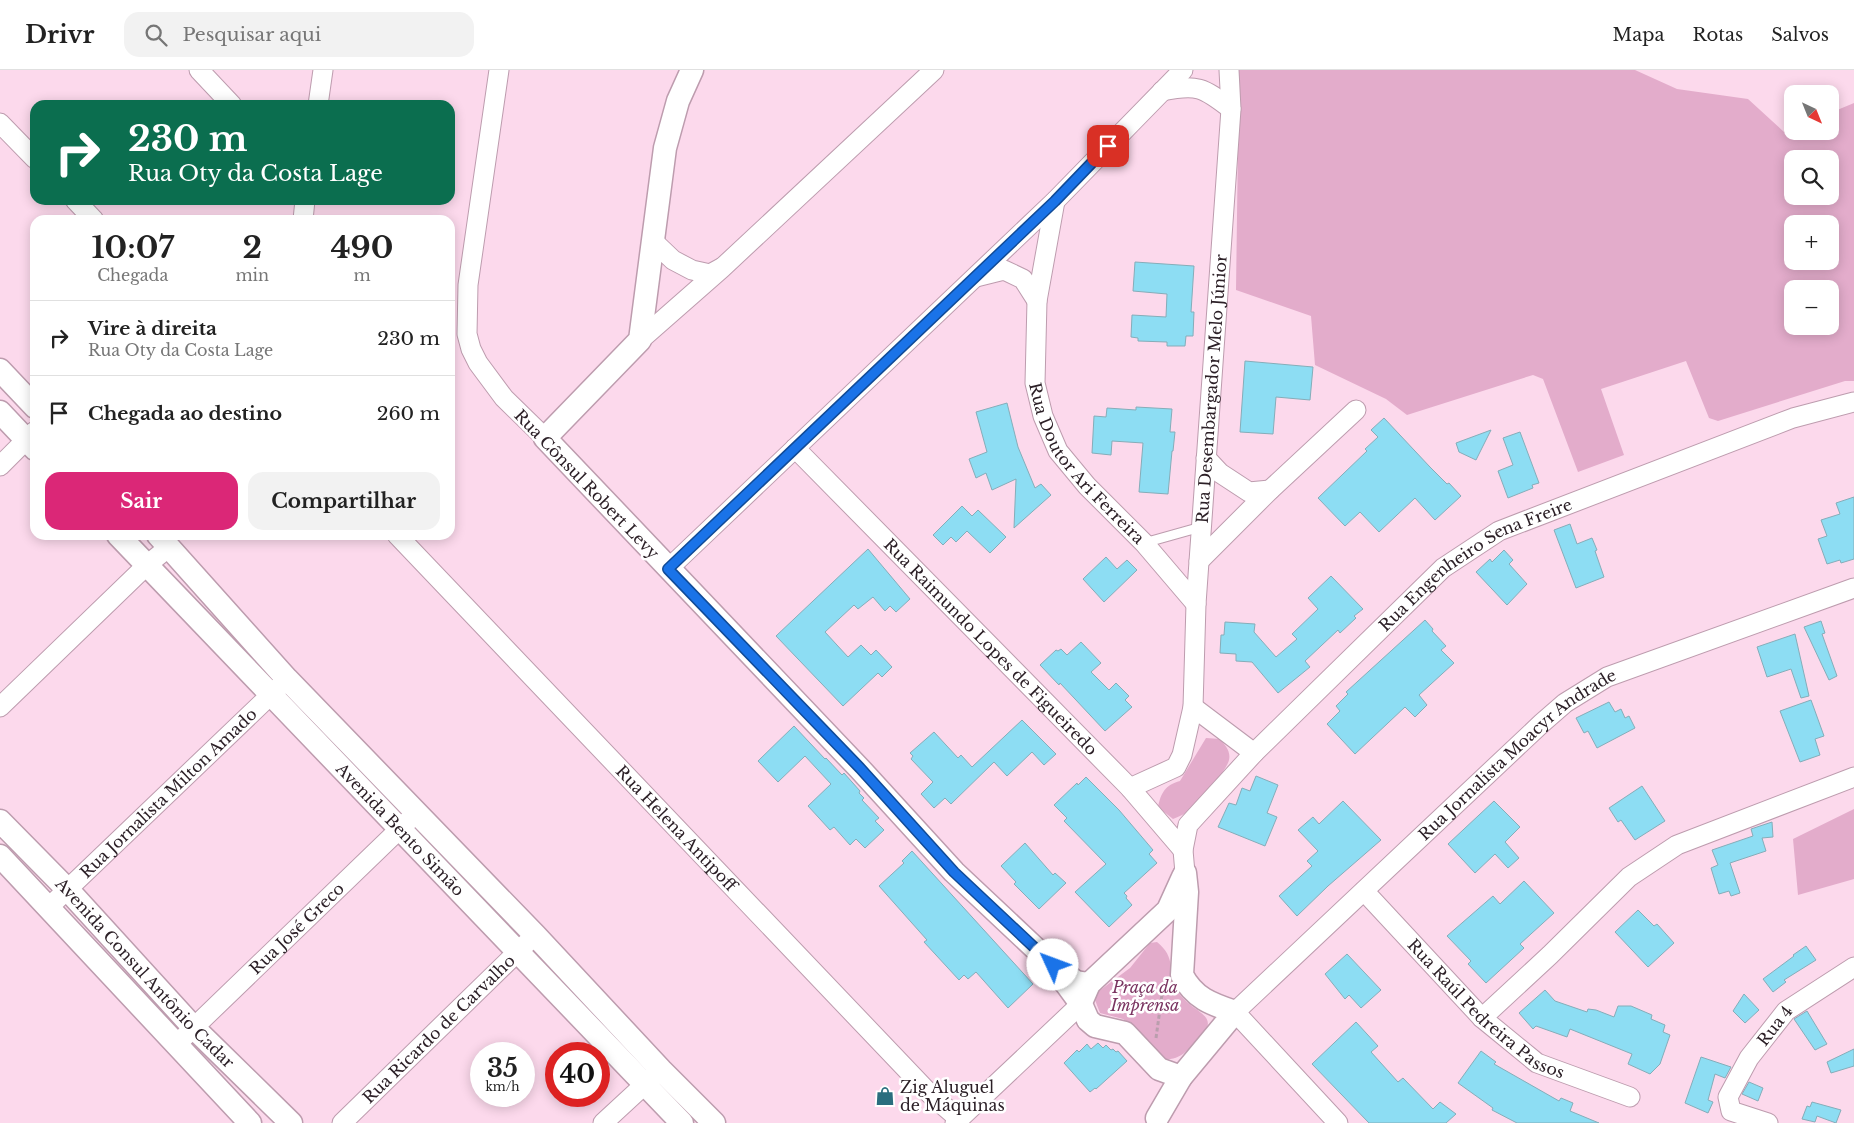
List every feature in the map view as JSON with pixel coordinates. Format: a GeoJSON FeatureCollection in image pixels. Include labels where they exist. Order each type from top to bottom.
{"type":"FeatureCollection","features":[{"type":"Feature","properties":{"kind":"street"},"geometry":{"type":"LineString","coordinates":[[199,70],[227,100]]}},
{"type":"Feature","properties":{"kind":"street"},"geometry":{"type":"LineString","coordinates":[[319,100],[323,70]]}},
{"type":"Feature","properties":{"kind":"street","name":"Rua Cônsul Robert Levy"},"geometry":{"type":"LineString","coordinates":[[499,70],[468,285],[467,334],[470,349],[504,398],[545,438],[860,768],[954,872],[1053,965],[1076,982],[1085,994]]}},
{"type":"Feature","properties":{"kind":"street"},"geometry":{"type":"LineString","coordinates":[[640,340],[668,133],[678,102],[692,70]]}},
{"type":"Feature","properties":{"kind":"street"},"geometry":{"type":"LineString","coordinates":[[545,438],[640,340],[722,268],[934,70]]}},
{"type":"Feature","properties":{"kind":"street"},"geometry":{"type":"LineString","coordinates":[[668,569],[1055,201],[1183,70]]}},
{"type":"Feature","properties":{"kind":"street","name":"Rua Desembargador Melo Júnior"},"geometry":{"type":"LineString","coordinates":[[1130,788],[1176,767],[1182,755],[1192,707],[1201,527],[1231,109],[1229,70]]}},
{"type":"Feature","properties":{"kind":"street"},"geometry":{"type":"LineString","coordinates":[[1162,90],[1185,86],[1199,88],[1214,96],[1231,109]]}},
{"type":"Feature","properties":{"kind":"street"},"geometry":{"type":"LineString","coordinates":[[0,123],[30,154]]}},
{"type":"Feature","properties":{"kind":"street","name":"Rua Doutor Ari Ferreira"},"geometry":{"type":"LineString","coordinates":[[1055,201],[1037,301],[1035,384],[1043,416],[1058,451],[1087,486],[1144,543],[1196,604]]}},
{"type":"Feature","properties":{"kind":"street"},"geometry":{"type":"LineString","coordinates":[[79,205],[89,215]]}},
{"type":"Feature","properties":{"kind":"street"},"geometry":{"type":"LineString","coordinates":[[653,241],[673,260],[692,270],[710,274],[722,268]]}},
{"type":"Feature","properties":{"kind":"street"},"geometry":{"type":"LineString","coordinates":[[973,278],[1004,270],[1022,279],[1037,301]]}},
{"type":"Feature","properties":{"kind":"street"},"geometry":{"type":"LineString","coordinates":[[0,370],[30,402]]}},
{"type":"Feature","properties":{"kind":"street","name":"Rua Engenheiro Sena Freire"},"geometry":{"type":"LineString","coordinates":[[1183,850],[1188,825],[1254,753],[1443,568],[1499,531],[1793,418],[1854,402]]}},
{"type":"Feature","properties":{"kind":"street"},"geometry":{"type":"LineString","coordinates":[[1200,561],[1270,490],[1356,410]]}},
{"type":"Feature","properties":{"kind":"street"},"geometry":{"type":"LineString","coordinates":[[0,412],[30,438]]}},
{"type":"Feature","properties":{"kind":"street"},"geometry":{"type":"LineString","coordinates":[[0,466],[30,442]]}},
{"type":"Feature","properties":{"kind":"street","name":"Rua Raimundo Lopes de Figueiredo"},"geometry":{"type":"LineString","coordinates":[[795,448],[1130,788],[1183,850]]}},
{"type":"Feature","properties":{"kind":"street"},"geometry":{"type":"LineString","coordinates":[[1206,458],[1220,473],[1249,492],[1270,490]]}},
{"type":"Feature","properties":{"kind":"street","name":"Avenida Bento Simão"},"geometry":{"type":"LineString","coordinates":[[123,540],[272,695],[535,935],[653,1077],[682,1123]]}},
{"type":"Feature","properties":{"kind":"street","name":"Rua Helena Antipoff"},"geometry":{"type":"LineString","coordinates":[[402,540],[957,1121]]}},
{"type":"Feature","properties":{"kind":"street"},"geometry":{"type":"LineString","coordinates":[[0,708],[147,565],[163,541]]}},
{"type":"Feature","properties":{"kind":"street","name":"Avenida Bento Simão"},"geometry":{"type":"LineString","coordinates":[[163,541],[287,679],[517,952],[653,1077],[714,1123]]}},
{"type":"Feature","properties":{"kind":"street","name":"Rua Jornalista Moacyr Andrade"},"geometry":{"type":"LineString","coordinates":[[1235,1012],[1542,722],[1565,703],[1607,677],[1854,588]]}},
{"type":"Feature","properties":{"kind":"street","name":"Rua Jornalista Milton Amado"},"geometry":{"type":"LineString","coordinates":[[49,907],[287,679]]}},
{"type":"Feature","properties":{"kind":"street"},"geometry":{"type":"LineString","coordinates":[[1192,707],[1254,753]]}},
{"type":"Feature","properties":{"kind":"street"},"geometry":{"type":"LineString","coordinates":[[1482,1018],[1550,955],[1629,877],[1677,845],[1854,777]]}},
{"type":"Feature","properties":{"kind":"street","name":"Avenida Consul Antônio Cadar"},"geometry":{"type":"LineString","coordinates":[[0,821],[68,890],[194,1028],[291,1123]]}},
{"type":"Feature","properties":{"kind":"street","name":"Rua José Greco"},"geometry":{"type":"LineString","coordinates":[[176,1044],[408,821]]}},
{"type":"Feature","properties":{"kind":"street"},"geometry":{"type":"LineString","coordinates":[[1183,850],[1188,892],[1182,952],[1182,975],[1188,986],[1197,995],[1212,1004],[1235,1012],[1338,1123]]}},
{"type":"Feature","properties":{"kind":"street","name":"Avenida Consul Antônio Cadar"},"geometry":{"type":"LineString","coordinates":[[0,856],[250,1123]]}},
{"type":"Feature","properties":{"kind":"street"},"geometry":{"type":"LineString","coordinates":[[957,1121],[1168,910],[1185,874]]}},
{"type":"Feature","properties":{"kind":"street","name":"Rua Raúl Pedreira Passos"},"geometry":{"type":"LineString","coordinates":[[1364,891],[1482,1018],[1537,1063],[1630,1097]]}},
{"type":"Feature","properties":{"kind":"street"},"geometry":{"type":"LineString","coordinates":[[1148,929],[1173,940],[1182,952]]}},
{"type":"Feature","properties":{"kind":"street","name":"Rua Ricardo de Carvalho"},"geometry":{"type":"LineString","coordinates":[[342,1123],[535,935]]}},
{"type":"Feature","properties":{"kind":"street","name":"Rua 4"},"geometry":{"type":"LineString","coordinates":[[1768,1123],[1731,1112],[1728,1096],[1748,1058],[1786,1011],[1854,967]]}},
{"type":"Feature","properties":{"kind":"street"},"geometry":{"type":"LineString","coordinates":[[1085,994],[1088,1020],[1094,1026],[1126,1033],[1159,1069],[1181,1077]]}},
{"type":"Feature","properties":{"kind":"street"},"geometry":{"type":"LineString","coordinates":[[1212,1004],[1218,1033]]}},
{"type":"Feature","properties":{"kind":"street"},"geometry":{"type":"LineString","coordinates":[[1157,1120],[1181,1077],[1235,1012]]}},
{"type":"Feature","properties":{"kind":"street"},"geometry":{"type":"LineString","coordinates":[[1152,1061],[1156,1085],[1157,1120]]}},
{"type":"Feature","properties":{"kind":"street"},"geometry":{"type":"LineString","coordinates":[[603,1123],[653,1077]]}},
{"type":"Feature","properties":{"kind":"lane"},"geometry":{"type":"LineString","coordinates":[[1144,543],[1201,527]]}},
{"type":"Feature","properties":{"kind":"path"},"geometry":{"type":"LineString","coordinates":[[1152,1061],[1164,978]]}},
{"type":"Feature","properties":{"kind":"green space"},"geometry":{"type":"Polygon","coordinates":[[[1239,70],[1635,70],[1677,89],[1748,99],[1784,132],[1784,140],[1839,140],[1839,109],[1854,103],[1854,381],[1845,381],[1718,421],[1709,418],[1686,361],[1601,389],[1624,455],[1578,472],[1543,379],[1533,375],[1407,415],[1386,399],[1315,365],[1311,316],[1236,290],[1239,70]]]}},
{"type":"Feature","properties":{"kind":"green space"},"geometry":{"type":"Polygon","coordinates":[[[1206,738],[1220,739],[1224,744],[1229,754],[1227,765],[1217,780],[1195,804],[1184,814],[1173,819],[1158,807],[1164,790],[1180,781],[1206,738]]]}},
{"type":"Feature","properties":{"kind":"green space"},"geometry":{"type":"Polygon","coordinates":[[[1854,809],[1854,879],[1798,895],[1793,839],[1854,809]]]}},
{"type":"Feature","properties":{"kind":"green space","name":"Praça da Imprensa"},"geometry":{"type":"Polygon","coordinates":[[[1157,942],[1167,954],[1177,990],[1208,1021],[1207,1028],[1201,1037],[1185,1052],[1171,1059],[1158,1058],[1137,1029],[1123,1019],[1100,1013],[1095,1000],[1099,991],[1130,968],[1150,943],[1157,942]]]}},
{"type":"Feature","properties":{"kind":"building"},"geometry":{"type":"Polygon","coordinates":[[[1135,262],[1194,266],[1191,312],[1194,312],[1193,336],[1186,336],[1185,346],[1167,346],[1167,342],[1138,341],[1138,338],[1131,337],[1132,315],[1166,317],[1167,294],[1133,291],[1135,262]]]}},
{"type":"Feature","properties":{"kind":"building"},"geometry":{"type":"Polygon","coordinates":[[[1245,361],[1313,367],[1310,400],[1276,397],[1273,434],[1240,432],[1245,361]]]}},
{"type":"Feature","properties":{"kind":"building"},"geometry":{"type":"Polygon","coordinates":[[[1007,403],[1018,447],[1035,488],[1041,484],[1051,495],[1014,528],[1016,479],[992,490],[986,473],[976,478],[969,459],[987,452],[976,412],[1007,403]]]}},
{"type":"Feature","properties":{"kind":"building"},"geometry":{"type":"Polygon","coordinates":[[[1136,407],[1172,409],[1170,432],[1175,432],[1168,494],[1139,492],[1143,443],[1112,441],[1111,455],[1092,453],[1094,416],[1106,417],[1107,408],[1136,410],[1136,407]]]}},
{"type":"Feature","properties":{"kind":"building"},"geometry":{"type":"Polygon","coordinates":[[[1384,418],[1430,467],[1461,496],[1435,520],[1415,498],[1379,532],[1360,512],[1345,526],[1318,498],[1367,451],[1365,449],[1378,437],[1371,430],[1384,418]]]}},
{"type":"Feature","properties":{"kind":"building"},"geometry":{"type":"Polygon","coordinates":[[[1491,430],[1476,460],[1459,452],[1456,443],[1491,430]]]}},
{"type":"Feature","properties":{"kind":"building"},"geometry":{"type":"Polygon","coordinates":[[[1520,432],[1539,483],[1532,485],[1533,488],[1508,498],[1498,471],[1513,465],[1503,438],[1520,432]]]}},
{"type":"Feature","properties":{"kind":"building"},"geometry":{"type":"Polygon","coordinates":[[[1854,497],[1854,559],[1841,563],[1840,560],[1827,564],[1818,539],[1827,536],[1821,520],[1840,514],[1836,503],[1854,497]]]}},
{"type":"Feature","properties":{"kind":"building"},"geometry":{"type":"Polygon","coordinates":[[[962,506],[972,516],[978,510],[1006,537],[990,553],[967,531],[956,542],[951,537],[943,545],[933,535],[962,506]]]}},
{"type":"Feature","properties":{"kind":"building"},"geometry":{"type":"Polygon","coordinates":[[[1570,524],[1577,544],[1592,538],[1604,577],[1576,588],[1554,530],[1570,524]]]}},
{"type":"Feature","properties":{"kind":"building"},"geometry":{"type":"Polygon","coordinates":[[[868,549],[910,599],[896,612],[890,606],[885,611],[873,597],[858,609],[854,605],[825,632],[848,657],[861,645],[871,655],[876,650],[892,667],[882,677],[878,673],[843,706],[776,636],[868,549]]]}},
{"type":"Feature","properties":{"kind":"building"},"geometry":{"type":"Polygon","coordinates":[[[1504,550],[1513,560],[1509,564],[1527,584],[1507,605],[1476,572],[1490,559],[1492,562],[1504,550]]]}},
{"type":"Feature","properties":{"kind":"building"},"geometry":{"type":"Polygon","coordinates":[[[1106,557],[1117,569],[1127,560],[1137,570],[1104,602],[1083,579],[1106,557]]]}},
{"type":"Feature","properties":{"kind":"building"},"geometry":{"type":"Polygon","coordinates":[[[1331,576],[1363,609],[1354,616],[1356,618],[1340,633],[1338,630],[1305,661],[1310,667],[1278,693],[1252,662],[1236,661],[1236,654],[1220,653],[1221,635],[1224,635],[1225,622],[1255,624],[1254,632],[1276,657],[1297,639],[1292,634],[1318,609],[1308,598],[1331,576]]]}},
{"type":"Feature","properties":{"kind":"building"},"geometry":{"type":"Polygon","coordinates":[[[1425,620],[1446,646],[1441,650],[1454,663],[1419,695],[1427,705],[1415,717],[1405,707],[1355,754],[1327,724],[1340,711],[1336,706],[1348,694],[1346,692],[1425,620]]]}},
{"type":"Feature","properties":{"kind":"building"},"geometry":{"type":"Polygon","coordinates":[[[1821,621],[1825,633],[1822,634],[1837,676],[1829,680],[1804,627],[1821,621]]]}},
{"type":"Feature","properties":{"kind":"building"},"geometry":{"type":"Polygon","coordinates":[[[1795,634],[1809,696],[1801,698],[1791,669],[1767,677],[1757,647],[1795,634]]]}},
{"type":"Feature","properties":{"kind":"building"},"geometry":{"type":"Polygon","coordinates":[[[1081,642],[1101,663],[1091,672],[1109,690],[1116,683],[1129,696],[1125,700],[1132,707],[1105,731],[1060,683],[1059,685],[1040,665],[1056,650],[1061,649],[1067,655],[1081,642]]]}},
{"type":"Feature","properties":{"kind":"building"},"geometry":{"type":"Polygon","coordinates":[[[1811,700],[1824,736],[1815,739],[1820,755],[1800,762],[1780,711],[1811,700]]]}},
{"type":"Feature","properties":{"kind":"building"},"geometry":{"type":"Polygon","coordinates":[[[1609,702],[1615,712],[1621,709],[1625,718],[1629,716],[1635,728],[1597,748],[1588,731],[1584,733],[1576,718],[1609,702]]]}},
{"type":"Feature","properties":{"kind":"building"},"geometry":{"type":"Polygon","coordinates":[[[1022,720],[1056,754],[1044,765],[1032,752],[1007,776],[994,762],[951,804],[945,798],[934,808],[921,794],[933,782],[911,759],[913,756],[910,753],[934,732],[958,758],[961,755],[972,767],[1022,720]]]}},
{"type":"Feature","properties":{"kind":"building"},"geometry":{"type":"Polygon","coordinates":[[[794,726],[842,775],[844,773],[860,791],[859,793],[864,798],[862,800],[879,818],[875,821],[884,830],[865,848],[856,839],[850,845],[834,827],[830,830],[808,806],[831,784],[805,756],[778,782],[758,761],[794,726]]]}},
{"type":"Feature","properties":{"kind":"building"},"geometry":{"type":"Polygon","coordinates":[[[1256,776],[1278,785],[1267,813],[1277,817],[1265,846],[1218,827],[1229,803],[1236,805],[1242,788],[1250,791],[1256,776]]]}},
{"type":"Feature","properties":{"kind":"building"},"geometry":{"type":"Polygon","coordinates":[[[1086,777],[1119,810],[1153,850],[1149,854],[1157,863],[1124,893],[1132,905],[1109,927],[1075,892],[1106,864],[1064,821],[1067,818],[1054,805],[1086,777]]]}},
{"type":"Feature","properties":{"kind":"building"},"geometry":{"type":"Polygon","coordinates":[[[1642,786],[1665,821],[1635,840],[1621,820],[1618,822],[1609,808],[1642,786]]]}},
{"type":"Feature","properties":{"kind":"building"},"geometry":{"type":"Polygon","coordinates":[[[1343,801],[1381,840],[1297,916],[1279,896],[1312,866],[1307,861],[1318,851],[1298,830],[1313,817],[1319,824],[1343,801]]]}},
{"type":"Feature","properties":{"kind":"building"},"geometry":{"type":"Polygon","coordinates":[[[1494,801],[1520,827],[1505,842],[1519,858],[1508,868],[1495,854],[1475,873],[1448,844],[1494,801]]]}},
{"type":"Feature","properties":{"kind":"building"},"geometry":{"type":"Polygon","coordinates":[[[1772,822],[1773,837],[1762,838],[1766,851],[1730,863],[1740,893],[1731,896],[1729,891],[1719,894],[1711,868],[1718,865],[1712,850],[1753,836],[1751,829],[1772,822]]]}},
{"type":"Feature","properties":{"kind":"building"},"geometry":{"type":"Polygon","coordinates":[[[1025,843],[1053,875],[1055,873],[1066,883],[1039,909],[1014,884],[1016,882],[1001,866],[1025,843]]]}},
{"type":"Feature","properties":{"kind":"building"},"geometry":{"type":"Polygon","coordinates":[[[912,851],[1033,984],[1008,1008],[976,972],[968,979],[964,975],[959,980],[924,942],[927,940],[879,886],[904,863],[902,861],[912,851]]]}},
{"type":"Feature","properties":{"kind":"building"},"geometry":{"type":"Polygon","coordinates":[[[1524,881],[1554,913],[1520,944],[1524,948],[1486,983],[1468,964],[1471,961],[1447,936],[1493,896],[1500,904],[1524,881]]]}},
{"type":"Feature","properties":{"kind":"building"},"geometry":{"type":"Polygon","coordinates":[[[1638,910],[1654,926],[1657,924],[1674,943],[1648,967],[1615,932],[1638,910]]]}},
{"type":"Feature","properties":{"kind":"building"},"geometry":{"type":"Polygon","coordinates":[[[1806,946],[1816,960],[1784,980],[1786,982],[1773,992],[1763,979],[1806,946]]]}},
{"type":"Feature","properties":{"kind":"building"},"geometry":{"type":"Polygon","coordinates":[[[1347,954],[1381,990],[1361,1008],[1349,995],[1345,999],[1325,974],[1347,954]]]}},
{"type":"Feature","properties":{"kind":"building"},"geometry":{"type":"Polygon","coordinates":[[[1545,990],[1555,1001],[1587,1012],[1588,1009],[1596,1010],[1614,1017],[1618,1006],[1631,1006],[1652,1015],[1651,1019],[1665,1025],[1663,1032],[1670,1035],[1660,1064],[1650,1074],[1628,1064],[1632,1054],[1570,1029],[1567,1037],[1536,1026],[1533,1029],[1519,1013],[1545,990]]]}},
{"type":"Feature","properties":{"kind":"building"},"geometry":{"type":"Polygon","coordinates":[[[1744,994],[1759,1010],[1745,1023],[1733,1011],[1744,994]]]}},
{"type":"Feature","properties":{"kind":"building"},"geometry":{"type":"Polygon","coordinates":[[[1807,1011],[1827,1044],[1815,1050],[1794,1019],[1807,1011]]]}},
{"type":"Feature","properties":{"kind":"building"},"geometry":{"type":"Polygon","coordinates":[[[1356,1022],[1378,1046],[1371,1052],[1398,1082],[1403,1078],[1433,1109],[1440,1102],[1456,1114],[1446,1123],[1369,1123],[1312,1064],[1356,1022]]]}},
{"type":"Feature","properties":{"kind":"building"},"geometry":{"type":"Polygon","coordinates":[[[1098,1043],[1103,1048],[1106,1045],[1111,1050],[1118,1051],[1127,1061],[1096,1089],[1090,1092],[1064,1063],[1077,1050],[1079,1052],[1087,1044],[1091,1049],[1098,1043]]]}},
{"type":"Feature","properties":{"kind":"building"},"geometry":{"type":"Polygon","coordinates":[[[1854,1049],[1854,1066],[1831,1073],[1827,1062],[1854,1049]]]}},
{"type":"Feature","properties":{"kind":"building"},"geometry":{"type":"Polygon","coordinates":[[[1481,1051],[1496,1062],[1494,1064],[1559,1101],[1561,1098],[1573,1103],[1570,1111],[1599,1123],[1517,1123],[1492,1110],[1493,1108],[1458,1083],[1481,1051]]]}},
{"type":"Feature","properties":{"kind":"building"},"geometry":{"type":"Polygon","coordinates":[[[1701,1057],[1731,1067],[1725,1078],[1715,1074],[1708,1100],[1713,1102],[1708,1113],[1685,1103],[1701,1057]]]}},
{"type":"Feature","properties":{"kind":"building"},"geometry":{"type":"Polygon","coordinates":[[[1749,1082],[1763,1088],[1758,1101],[1742,1094],[1749,1082]]]}},
{"type":"Feature","properties":{"kind":"building"},"geometry":{"type":"Polygon","coordinates":[[[1812,1102],[1841,1110],[1836,1123],[1817,1116],[1815,1122],[1802,1119],[1807,1106],[1810,1107],[1812,1102]]]}},
{"type":"Feature","properties":{"kind":"place","name":"Zig Aluguel de Máquinas"},"geometry":{"type":"Point","coordinates":[885,1096]}},
{"type":"Feature","properties":{"kind":"route"},"geometry":{"type":"LineString","coordinates":[[1053,965],[954,872],[860,768],[668,569],[1055,201],[1108,146]]}}]}
